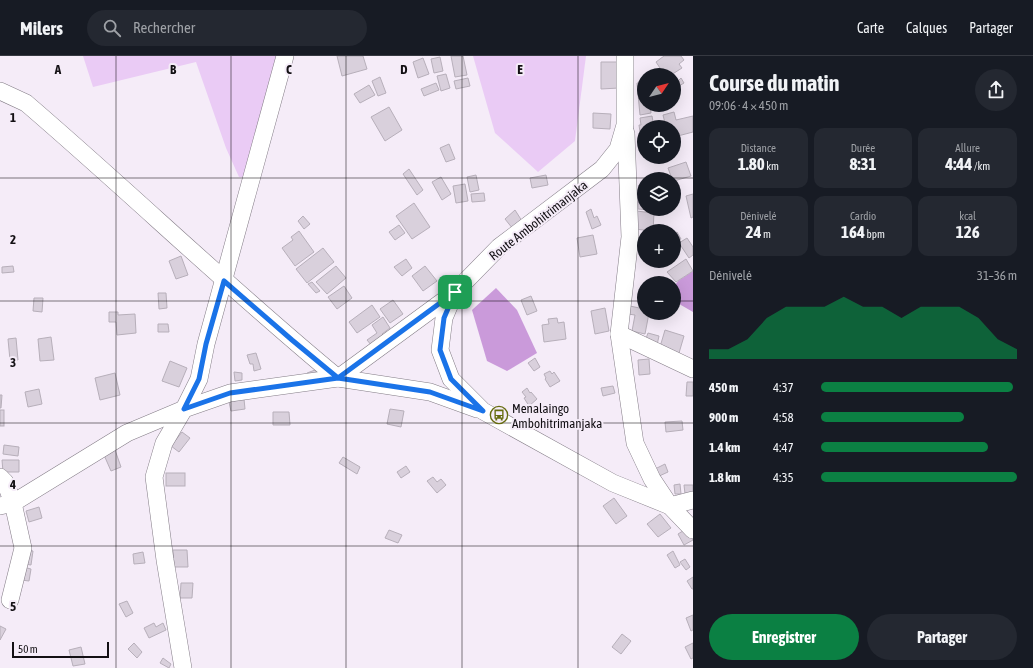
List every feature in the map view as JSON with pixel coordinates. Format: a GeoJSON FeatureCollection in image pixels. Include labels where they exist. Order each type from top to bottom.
{"type":"FeatureCollection","features":[{"type":"Feature","properties":{"kind":"street"},"geometry":{"type":"LineString","coordinates":[[183,668],[165,560],[154,477],[164,443],[184,409],[199,379],[206,344],[285,56]]}},
{"type":"Feature","properties":{"kind":"street","name":"Route Ambohitrimanjaka"},"geometry":{"type":"LineString","coordinates":[[625,56],[625,125],[618,149],[602,169],[499,247],[455,292],[444,318],[440,350],[451,379],[483,411],[613,483],[670,506],[693,530]]}},
{"type":"Feature","properties":{"kind":"street"},"geometry":{"type":"LineString","coordinates":[[0,91],[26,103],[224,281],[338,378]]}},
{"type":"Feature","properties":{"kind":"street"},"geometry":{"type":"LineString","coordinates":[[625,125],[630,237],[619,334],[635,443],[652,479],[670,506],[693,500]]}},
{"type":"Feature","properties":{"kind":"street"},"geometry":{"type":"LineString","coordinates":[[338,378],[455,292]]}},
{"type":"Feature","properties":{"kind":"street"},"geometry":{"type":"LineString","coordinates":[[619,334],[693,369]]}},
{"type":"Feature","properties":{"kind":"street"},"geometry":{"type":"LineString","coordinates":[[7,505],[127,433],[184,409],[230,393],[338,378],[430,392],[483,411]]}},
{"type":"Feature","properties":{"kind":"street"},"geometry":{"type":"LineString","coordinates":[[0,477],[4,482],[7,505],[23,548],[10,600]]}},
{"type":"Feature","properties":{"kind":"shaded area"},"geometry":{"type":"Polygon","coordinates":[[[83,56],[281,56],[248,177],[239,177],[226,148],[196,62],[93,87],[83,56]]]}},
{"type":"Feature","properties":{"kind":"shaded area"},"geometry":{"type":"Polygon","coordinates":[[[473,56],[586,56],[575,141],[538,172],[495,133],[473,56]]]}},
{"type":"Feature","properties":{"kind":"shaded area"},"geometry":{"type":"Polygon","coordinates":[[[693,271],[693,312],[681,305],[681,279],[693,271]]]}},
{"type":"Feature","properties":{"kind":"shaded area"},"geometry":{"type":"Polygon","coordinates":[[[496,288],[517,310],[537,353],[507,371],[487,361],[472,310],[496,288]]]}},
{"type":"Feature","properties":{"kind":"building"},"geometry":{"type":"Polygon","coordinates":[[[337,56],[363,56],[367,69],[342,76],[337,56]]]}},
{"type":"Feature","properties":{"kind":"building"},"geometry":{"type":"Polygon","coordinates":[[[451,56],[463,56],[467,75],[455,77],[451,56]]]}},
{"type":"Feature","properties":{"kind":"building"},"geometry":{"type":"Polygon","coordinates":[[[664,56],[681,56],[684,60],[679,64],[681,69],[660,68],[656,62],[664,56]]]}},
{"type":"Feature","properties":{"kind":"building"},"geometry":{"type":"Polygon","coordinates":[[[440,57],[443,71],[434,73],[431,59],[440,57]]]}},
{"type":"Feature","properties":{"kind":"building"},"geometry":{"type":"Polygon","coordinates":[[[423,58],[429,74],[418,78],[413,62],[423,58]]]}},
{"type":"Feature","properties":{"kind":"building"},"geometry":{"type":"Polygon","coordinates":[[[601,62],[618,62],[619,88],[601,89],[601,62]]]}},
{"type":"Feature","properties":{"kind":"building"},"geometry":{"type":"Polygon","coordinates":[[[446,74],[450,88],[441,91],[437,76],[446,74]]]}},
{"type":"Feature","properties":{"kind":"building"},"geometry":{"type":"Polygon","coordinates":[[[380,77],[386,93],[378,96],[372,81],[380,77]]]}},
{"type":"Feature","properties":{"kind":"building"},"geometry":{"type":"Polygon","coordinates":[[[468,78],[470,86],[456,89],[454,81],[468,78]]]}},
{"type":"Feature","properties":{"kind":"building"},"geometry":{"type":"Polygon","coordinates":[[[681,78],[684,83],[681,85],[681,78]]]}},
{"type":"Feature","properties":{"kind":"building"},"geometry":{"type":"Polygon","coordinates":[[[436,83],[439,90],[424,96],[421,89],[436,83]]]}},
{"type":"Feature","properties":{"kind":"building"},"geometry":{"type":"Polygon","coordinates":[[[369,85],[375,95],[360,103],[354,94],[369,85]]]}},
{"type":"Feature","properties":{"kind":"building"},"geometry":{"type":"Polygon","coordinates":[[[389,107],[402,130],[385,141],[371,117],[389,107]]]}},
{"type":"Feature","properties":{"kind":"building"},"geometry":{"type":"Polygon","coordinates":[[[640,112],[651,112],[651,113],[640,115],[640,112]]]}},
{"type":"Feature","properties":{"kind":"building"},"geometry":{"type":"Polygon","coordinates":[[[674,112],[676,120],[664,120],[663,115],[674,112]]]}},
{"type":"Feature","properties":{"kind":"building"},"geometry":{"type":"Polygon","coordinates":[[[593,113],[611,114],[610,129],[593,128],[593,113]]]}},
{"type":"Feature","properties":{"kind":"building"},"geometry":{"type":"Polygon","coordinates":[[[652,116],[653,120],[640,120],[640,118],[652,116]]]}},
{"type":"Feature","properties":{"kind":"building"},"geometry":{"type":"Polygon","coordinates":[[[693,116],[693,132],[681,135],[681,120],[676,120],[693,116]]]}},
{"type":"Feature","properties":{"kind":"building"},"geometry":{"type":"Polygon","coordinates":[[[449,144],[455,159],[446,162],[440,148],[449,144]]]}},
{"type":"Feature","properties":{"kind":"building"},"geometry":{"type":"Polygon","coordinates":[[[686,162],[691,176],[681,179],[681,172],[669,172],[668,168],[686,162]]]}},
{"type":"Feature","properties":{"kind":"building"},"geometry":{"type":"Polygon","coordinates":[[[409,169],[423,190],[417,195],[403,174],[409,169]]]}},
{"type":"Feature","properties":{"kind":"building"},"geometry":{"type":"Polygon","coordinates":[[[476,175],[479,190],[470,192],[467,177],[476,175]]]}},
{"type":"Feature","properties":{"kind":"building"},"geometry":{"type":"Polygon","coordinates":[[[546,175],[548,185],[532,188],[530,178],[546,175]]]}},
{"type":"Feature","properties":{"kind":"building"},"geometry":{"type":"Polygon","coordinates":[[[441,177],[451,194],[442,200],[432,182],[441,177]]]}},
{"type":"Feature","properties":{"kind":"building"},"geometry":{"type":"Polygon","coordinates":[[[465,184],[468,201],[456,203],[453,186],[465,184]]]}},
{"type":"Feature","properties":{"kind":"building"},"geometry":{"type":"Polygon","coordinates":[[[484,193],[485,201],[472,202],[471,194],[484,193]]]}},
{"type":"Feature","properties":{"kind":"building"},"geometry":{"type":"Polygon","coordinates":[[[693,194],[693,217],[691,218],[686,196],[693,194]]]}},
{"type":"Feature","properties":{"kind":"building"},"geometry":{"type":"Polygon","coordinates":[[[414,203],[430,227],[412,239],[396,216],[414,203]]]}},
{"type":"Feature","properties":{"kind":"building"},"geometry":{"type":"Polygon","coordinates":[[[591,209],[594,218],[597,216],[601,225],[592,229],[586,212],[591,209]]]}},
{"type":"Feature","properties":{"kind":"building"},"geometry":{"type":"Polygon","coordinates":[[[515,210],[522,221],[513,229],[505,219],[515,210]]]}},
{"type":"Feature","properties":{"kind":"building"},"geometry":{"type":"Polygon","coordinates":[[[636,211],[637,216],[654,216],[653,224],[637,224],[637,229],[634,229],[636,211]]]}},
{"type":"Feature","properties":{"kind":"building"},"geometry":{"type":"Polygon","coordinates":[[[303,216],[310,224],[304,229],[298,221],[303,216]]]}},
{"type":"Feature","properties":{"kind":"building"},"geometry":{"type":"Polygon","coordinates":[[[399,225],[405,233],[395,240],[389,232],[399,225]]]}},
{"type":"Feature","properties":{"kind":"building"},"geometry":{"type":"Polygon","coordinates":[[[299,231],[314,252],[295,266],[282,248],[293,240],[291,237],[299,231]]]}},
{"type":"Feature","properties":{"kind":"building"},"geometry":{"type":"Polygon","coordinates":[[[593,235],[597,254],[580,257],[577,238],[593,235]]]}},
{"type":"Feature","properties":{"kind":"building"},"geometry":{"type":"Polygon","coordinates":[[[687,238],[693,247],[693,255],[689,258],[681,246],[681,242],[687,238]]]}},
{"type":"Feature","properties":{"kind":"building"},"geometry":{"type":"Polygon","coordinates":[[[323,248],[334,262],[307,283],[296,269],[323,248]]]}},
{"type":"Feature","properties":{"kind":"building"},"geometry":{"type":"Polygon","coordinates":[[[181,256],[188,275],[176,279],[169,261],[181,256]]]}},
{"type":"Feature","properties":{"kind":"building"},"geometry":{"type":"Polygon","coordinates":[[[406,259],[412,268],[402,276],[394,267],[406,259]]]}},
{"type":"Feature","properties":{"kind":"building"},"geometry":{"type":"Polygon","coordinates":[[[686,259],[693,271],[681,279],[681,276],[671,276],[667,272],[673,268],[681,268],[681,262],[686,259]]]}},
{"type":"Feature","properties":{"kind":"building"},"geometry":{"type":"Polygon","coordinates":[[[13,266],[14,272],[2,273],[2,267],[13,266]]]}},
{"type":"Feature","properties":{"kind":"building"},"geometry":{"type":"Polygon","coordinates":[[[336,266],[346,278],[327,294],[316,282],[336,266]]]}},
{"type":"Feature","properties":{"kind":"building"},"geometry":{"type":"Polygon","coordinates":[[[425,266],[437,281],[423,291],[412,276],[425,266]]]}},
{"type":"Feature","properties":{"kind":"building"},"geometry":{"type":"Polygon","coordinates":[[[312,282],[320,291],[316,293],[308,284],[312,282]]]}},
{"type":"Feature","properties":{"kind":"building"},"geometry":{"type":"Polygon","coordinates":[[[344,286],[352,298],[337,309],[328,297],[344,286]]]}},
{"type":"Feature","properties":{"kind":"building"},"geometry":{"type":"Polygon","coordinates":[[[158,293],[166,293],[167,308],[159,309],[158,293]]]}},
{"type":"Feature","properties":{"kind":"building"},"geometry":{"type":"Polygon","coordinates":[[[531,296],[537,311],[527,315],[521,300],[531,296]]]}},
{"type":"Feature","properties":{"kind":"building"},"geometry":{"type":"Polygon","coordinates":[[[34,298],[43,298],[42,312],[33,311],[34,298]]]}},
{"type":"Feature","properties":{"kind":"building"},"geometry":{"type":"Polygon","coordinates":[[[393,300],[403,314],[390,323],[380,309],[393,300]]]}},
{"type":"Feature","properties":{"kind":"building"},"geometry":{"type":"Polygon","coordinates":[[[372,305],[380,317],[357,333],[349,322],[372,305]]]}},
{"type":"Feature","properties":{"kind":"building"},"geometry":{"type":"Polygon","coordinates":[[[630,306],[637,308],[637,320],[648,320],[645,334],[632,331],[635,315],[628,314],[630,306]]]}},
{"type":"Feature","properties":{"kind":"building"},"geometry":{"type":"Polygon","coordinates":[[[605,308],[609,331],[595,334],[591,311],[605,308]]]}},
{"type":"Feature","properties":{"kind":"building"},"geometry":{"type":"Polygon","coordinates":[[[109,312],[118,312],[118,315],[135,314],[136,333],[117,335],[116,322],[109,322],[109,312]]]}},
{"type":"Feature","properties":{"kind":"building"},"geometry":{"type":"Polygon","coordinates":[[[383,317],[390,328],[382,334],[385,337],[372,346],[367,340],[377,333],[372,325],[383,317]]]}},
{"type":"Feature","properties":{"kind":"building"},"geometry":{"type":"Polygon","coordinates":[[[557,318],[558,323],[564,322],[566,339],[544,342],[542,325],[549,324],[548,319],[557,318]]]}},
{"type":"Feature","properties":{"kind":"building"},"geometry":{"type":"Polygon","coordinates":[[[158,324],[168,324],[169,332],[158,332],[158,324]]]}},
{"type":"Feature","properties":{"kind":"building"},"geometry":{"type":"Polygon","coordinates":[[[665,330],[684,336],[679,353],[660,347],[665,330]]]}},
{"type":"Feature","properties":{"kind":"building"},"geometry":{"type":"Polygon","coordinates":[[[648,333],[659,336],[657,345],[645,341],[648,333]]]}},
{"type":"Feature","properties":{"kind":"building"},"geometry":{"type":"Polygon","coordinates":[[[51,337],[54,360],[40,361],[38,339],[51,337]]]}},
{"type":"Feature","properties":{"kind":"building"},"geometry":{"type":"Polygon","coordinates":[[[16,338],[18,360],[10,360],[8,339],[16,338]]]}},
{"type":"Feature","properties":{"kind":"building"},"geometry":{"type":"Polygon","coordinates":[[[256,353],[261,369],[254,371],[253,364],[250,364],[247,355],[256,353]]]}},
{"type":"Feature","properties":{"kind":"building"},"geometry":{"type":"Polygon","coordinates":[[[535,358],[540,367],[534,371],[528,363],[535,358]]]}},
{"type":"Feature","properties":{"kind":"building"},"geometry":{"type":"Polygon","coordinates":[[[649,359],[650,374],[639,375],[638,360],[649,359]]]}},
{"type":"Feature","properties":{"kind":"building"},"geometry":{"type":"Polygon","coordinates":[[[170,361],[187,368],[179,387],[162,381],[170,361]]]}},
{"type":"Feature","properties":{"kind":"building"},"geometry":{"type":"Polygon","coordinates":[[[315,370],[319,376],[311,379],[307,373],[315,370]]]}},
{"type":"Feature","properties":{"kind":"building"},"geometry":{"type":"Polygon","coordinates":[[[550,371],[552,374],[554,372],[560,381],[550,387],[544,374],[550,371]]]}},
{"type":"Feature","properties":{"kind":"building"},"geometry":{"type":"Polygon","coordinates":[[[234,372],[242,373],[242,380],[235,381],[234,372]]]}},
{"type":"Feature","properties":{"kind":"building"},"geometry":{"type":"Polygon","coordinates":[[[115,373],[120,395],[100,400],[95,378],[115,373]]]}},
{"type":"Feature","properties":{"kind":"building"},"geometry":{"type":"Polygon","coordinates":[[[687,382],[693,382],[693,396],[686,396],[687,382]]]}},
{"type":"Feature","properties":{"kind":"building"},"geometry":{"type":"Polygon","coordinates":[[[613,386],[615,393],[603,396],[601,388],[613,386]]]}},
{"type":"Feature","properties":{"kind":"building"},"geometry":{"type":"Polygon","coordinates":[[[527,388],[537,399],[529,406],[524,398],[526,397],[522,392],[527,388]]]}},
{"type":"Feature","properties":{"kind":"building"},"geometry":{"type":"Polygon","coordinates":[[[39,389],[42,404],[28,407],[25,392],[39,389]]]}},
{"type":"Feature","properties":{"kind":"building"},"geometry":{"type":"Polygon","coordinates":[[[0,395],[2,395],[1,408],[0,408],[0,395]]]}},
{"type":"Feature","properties":{"kind":"building"},"geometry":{"type":"Polygon","coordinates":[[[244,399],[245,409],[231,411],[229,402],[244,399]]]}},
{"type":"Feature","properties":{"kind":"building"},"geometry":{"type":"Polygon","coordinates":[[[390,409],[404,411],[401,427],[387,424],[390,409]]]}},
{"type":"Feature","properties":{"kind":"building"},"geometry":{"type":"Polygon","coordinates":[[[0,410],[4,410],[4,426],[0,426],[0,410]]]}},
{"type":"Feature","properties":{"kind":"building"},"geometry":{"type":"Polygon","coordinates":[[[273,412],[289,412],[290,425],[273,425],[273,412]]]}},
{"type":"Feature","properties":{"kind":"building"},"geometry":{"type":"Polygon","coordinates":[[[682,421],[683,430],[666,432],[665,422],[682,421]]]}},
{"type":"Feature","properties":{"kind":"building"},"geometry":{"type":"Polygon","coordinates":[[[182,432],[190,438],[179,452],[171,446],[182,432]]]}},
{"type":"Feature","properties":{"kind":"building"},"geometry":{"type":"Polygon","coordinates":[[[4,445],[19,447],[18,456],[3,454],[4,445]]]}},
{"type":"Feature","properties":{"kind":"building"},"geometry":{"type":"Polygon","coordinates":[[[115,450],[121,467],[111,471],[104,455],[115,450]]]}},
{"type":"Feature","properties":{"kind":"building"},"geometry":{"type":"Polygon","coordinates":[[[343,457],[360,467],[357,474],[339,463],[343,457]]]}},
{"type":"Feature","properties":{"kind":"building"},"geometry":{"type":"Polygon","coordinates":[[[2,460],[19,460],[19,472],[3,472],[2,460]]]}},
{"type":"Feature","properties":{"kind":"building"},"geometry":{"type":"Polygon","coordinates":[[[665,464],[668,472],[657,477],[653,470],[665,464]]]}},
{"type":"Feature","properties":{"kind":"building"},"geometry":{"type":"Polygon","coordinates":[[[406,466],[410,472],[401,478],[397,472],[406,466]]]}},
{"type":"Feature","properties":{"kind":"building"},"geometry":{"type":"Polygon","coordinates":[[[166,473],[185,473],[185,486],[166,486],[166,473]]]}},
{"type":"Feature","properties":{"kind":"building"},"geometry":{"type":"Polygon","coordinates":[[[433,477],[437,482],[441,479],[446,485],[437,493],[427,481],[433,477]]]}},
{"type":"Feature","properties":{"kind":"building"},"geometry":{"type":"Polygon","coordinates":[[[680,484],[681,494],[675,494],[674,485],[680,484]]]}},
{"type":"Feature","properties":{"kind":"building"},"geometry":{"type":"Polygon","coordinates":[[[684,485],[693,485],[693,493],[685,494],[684,485]]]}},
{"type":"Feature","properties":{"kind":"building"},"geometry":{"type":"Polygon","coordinates":[[[614,498],[627,516],[616,524],[603,506],[614,498]]]}},
{"type":"Feature","properties":{"kind":"building"},"geometry":{"type":"Polygon","coordinates":[[[39,507],[42,518],[29,522],[26,511],[39,507]]]}},
{"type":"Feature","properties":{"kind":"building"},"geometry":{"type":"Polygon","coordinates":[[[660,514],[671,528],[658,537],[647,524],[660,514]]]}},
{"type":"Feature","properties":{"kind":"building"},"geometry":{"type":"Polygon","coordinates":[[[686,529],[693,540],[684,545],[678,534],[686,529]]]}},
{"type":"Feature","properties":{"kind":"building"},"geometry":{"type":"Polygon","coordinates":[[[389,530],[402,535],[398,543],[385,538],[389,530]]]}},
{"type":"Feature","properties":{"kind":"building"},"geometry":{"type":"Polygon","coordinates":[[[27,550],[33,551],[31,565],[24,564],[27,550]]]}},
{"type":"Feature","properties":{"kind":"building"},"geometry":{"type":"Polygon","coordinates":[[[173,550],[187,550],[188,567],[174,567],[173,550]]]}},
{"type":"Feature","properties":{"kind":"building"},"geometry":{"type":"Polygon","coordinates":[[[673,551],[680,565],[675,568],[667,555],[673,551]]]}},
{"type":"Feature","properties":{"kind":"building"},"geometry":{"type":"Polygon","coordinates":[[[143,552],[145,563],[134,564],[133,554],[143,552]]]}},
{"type":"Feature","properties":{"kind":"building"},"geometry":{"type":"Polygon","coordinates":[[[685,559],[690,567],[686,570],[680,562],[685,559]]]}},
{"type":"Feature","properties":{"kind":"building"},"geometry":{"type":"Polygon","coordinates":[[[23,567],[31,569],[29,581],[21,580],[23,567]]]}},
{"type":"Feature","properties":{"kind":"building"},"geometry":{"type":"Polygon","coordinates":[[[693,577],[693,589],[692,589],[687,581],[693,577]]]}},
{"type":"Feature","properties":{"kind":"building"},"geometry":{"type":"Polygon","coordinates":[[[181,583],[193,583],[192,598],[180,598],[181,583]]]}},
{"type":"Feature","properties":{"kind":"building"},"geometry":{"type":"Polygon","coordinates":[[[127,601],[133,613],[126,617],[119,604],[127,601]]]}},
{"type":"Feature","properties":{"kind":"building"},"geometry":{"type":"Polygon","coordinates":[[[693,615],[693,630],[691,631],[686,618],[693,615]]]}},
{"type":"Feature","properties":{"kind":"building"},"geometry":{"type":"Polygon","coordinates":[[[154,623],[156,627],[163,623],[166,630],[149,638],[144,628],[154,623]]]}},
{"type":"Feature","properties":{"kind":"building"},"geometry":{"type":"Polygon","coordinates":[[[0,626],[6,629],[0,640],[0,626]]]}},
{"type":"Feature","properties":{"kind":"building"},"geometry":{"type":"Polygon","coordinates":[[[622,634],[631,641],[621,654],[612,647],[622,634]]]}},
{"type":"Feature","properties":{"kind":"building"},"geometry":{"type":"Polygon","coordinates":[[[134,643],[142,652],[137,658],[128,649],[134,643]]]}},
{"type":"Feature","properties":{"kind":"building"},"geometry":{"type":"Polygon","coordinates":[[[693,643],[693,658],[691,659],[685,647],[693,643]]]}},
{"type":"Feature","properties":{"kind":"building"},"geometry":{"type":"Polygon","coordinates":[[[81,647],[85,664],[73,666],[69,650],[81,647]]]}},
{"type":"Feature","properties":{"kind":"building"},"geometry":{"type":"Polygon","coordinates":[[[163,658],[171,664],[169,668],[160,663],[163,658]]]}},
{"type":"Feature","properties":{"kind":"place","name":"Menalaingo Ambohitrimanjaka"},"geometry":{"type":"Point","coordinates":[499,415]}},
{"type":"Feature","properties":{"kind":"route"},"geometry":{"type":"LineString","coordinates":[[455,292],[338,378],[224,281],[206,344],[199,379],[184,409],[230,393],[338,378],[430,392],[483,411],[451,379],[440,350],[444,318],[455,292]]}}]}
